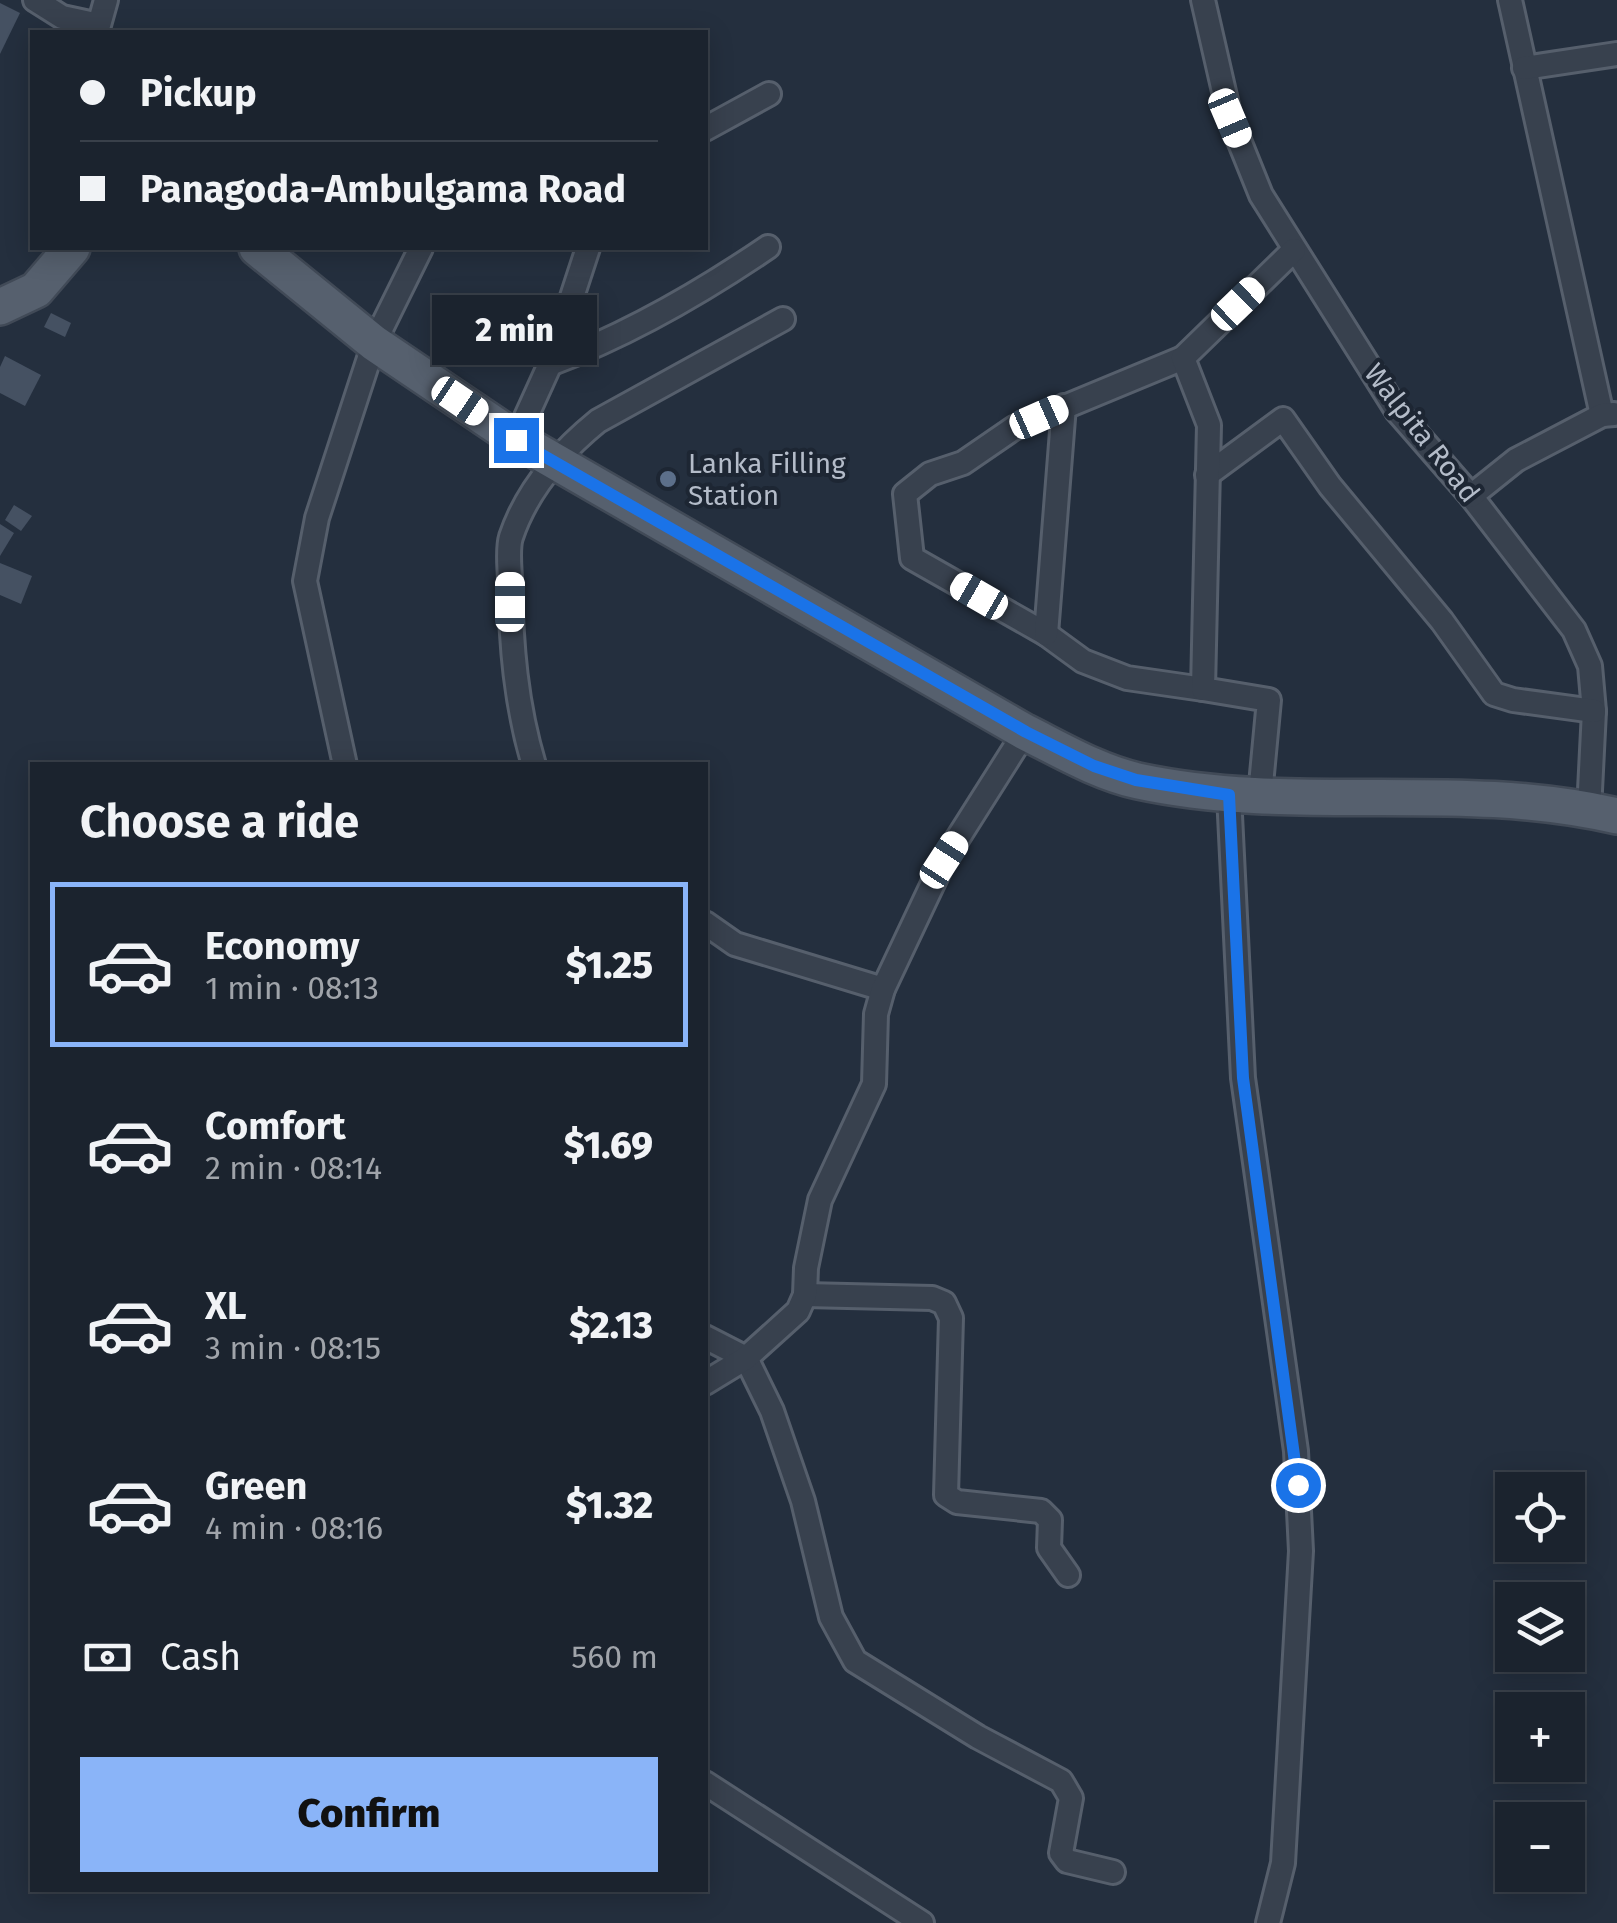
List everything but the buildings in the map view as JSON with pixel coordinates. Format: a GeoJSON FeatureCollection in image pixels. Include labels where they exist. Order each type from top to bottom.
{"type":"FeatureCollection","features":[{"type":"Feature","properties":{"kind":"main road"},"geometry":{"type":"LineString","coordinates":[[0,307],[36,290],[70,250]]}},
{"type":"Feature","properties":{"kind":"main road"},"geometry":{"type":"LineString","coordinates":[[259,250],[374,343],[516,440],[1026,732],[1094,766],[1136,780],[1245,795],[1479,796],[1603,813]]}},
{"type":"Feature","properties":{"kind":"street"},"geometry":{"type":"LineString","coordinates":[[35,0],[62,17],[98,25],[106,0]]}},
{"type":"Feature","properties":{"kind":"street","name":"Walpita Road"},"geometry":{"type":"LineString","coordinates":[[1204,0],[1230,118],[1261,195],[1398,411],[1472,496],[1574,630],[1590,666],[1603,813]]}},
{"type":"Feature","properties":{"kind":"street"},"geometry":{"type":"LineString","coordinates":[[1472,496],[1516,460],[1610,414],[1510,0]]}},
{"type":"Feature","properties":{"kind":"street"},"geometry":{"type":"LineString","coordinates":[[1524,68],[1617,54]]}},
{"type":"Feature","properties":{"kind":"street"},"geometry":{"type":"LineString","coordinates":[[708,127],[769,94]]}},
{"type":"Feature","properties":{"kind":"street"},"geometry":{"type":"LineString","coordinates":[[550,364],[698,295],[768,247]]}},
{"type":"Feature","properties":{"kind":"street"},"geometry":{"type":"LineString","coordinates":[[344,762],[305,581],[317,518],[374,343],[420,250]]}},
{"type":"Feature","properties":{"kind":"street"},"geometry":{"type":"LineString","coordinates":[[516,440],[550,364],[587,250]]}},
{"type":"Feature","properties":{"kind":"street"},"geometry":{"type":"LineString","coordinates":[[1268,1923],[1283,1862],[1301,1551],[1296,1452],[1243,1078],[1245,795],[1269,700],[1127,678],[1083,661],[1046,634],[912,558],[905,494],[930,474],[963,463],[1014,428],[1183,358],[1294,250]]}},
{"type":"Feature","properties":{"kind":"street"},"geometry":{"type":"LineString","coordinates":[[533,762],[520,718],[512,650],[510,539],[540,479],[554,460],[598,422],[784,319]]}},
{"type":"Feature","properties":{"kind":"street"},"geometry":{"type":"LineString","coordinates":[[1183,358],[1209,425],[1203,689]]}},
{"type":"Feature","properties":{"kind":"street"},"geometry":{"type":"LineString","coordinates":[[1046,634],[1064,406]]}},
{"type":"Feature","properties":{"kind":"street"},"geometry":{"type":"LineString","coordinates":[[1207,475],[1283,419],[1330,486],[1442,621],[1494,694],[1594,710]]}},
{"type":"Feature","properties":{"kind":"street"},"geometry":{"type":"LineString","coordinates":[[708,1381],[746,1358],[798,1311],[805,1295],[806,1268],[820,1200],[874,1084],[876,1014],[883,989],[944,860],[1026,732]]}},
{"type":"Feature","properties":{"kind":"street"},"geometry":{"type":"LineString","coordinates":[[708,926],[735,944],[883,989]]}},
{"type":"Feature","properties":{"kind":"street"},"geometry":{"type":"LineString","coordinates":[[805,1295],[932,1298],[944,1303],[951,1318],[946,1495],[957,1502],[1041,1511],[1050,1520],[1048,1548],[1068,1575]]}},
{"type":"Feature","properties":{"kind":"street"},"geometry":{"type":"LineString","coordinates":[[708,1339],[746,1358],[772,1411],[803,1501],[831,1617],[854,1661],[978,1737],[1061,1781],[1072,1798],[1061,1853],[1067,1861],[1112,1872]]}},
{"type":"Feature","properties":{"kind":"street"},"geometry":{"type":"LineString","coordinates":[[708,1785],[922,1923]]}},
{"type":"Feature","properties":{"kind":"place","name":"Lanka Filling Station"},"geometry":{"type":"Point","coordinates":[668,479]}},
{"type":"Feature","properties":{"kind":"route"},"geometry":{"type":"LineString","coordinates":[[516,440],[1026,732],[1094,766],[1136,780],[1229,795],[1243,1078],[1298,1485]]}}]}
